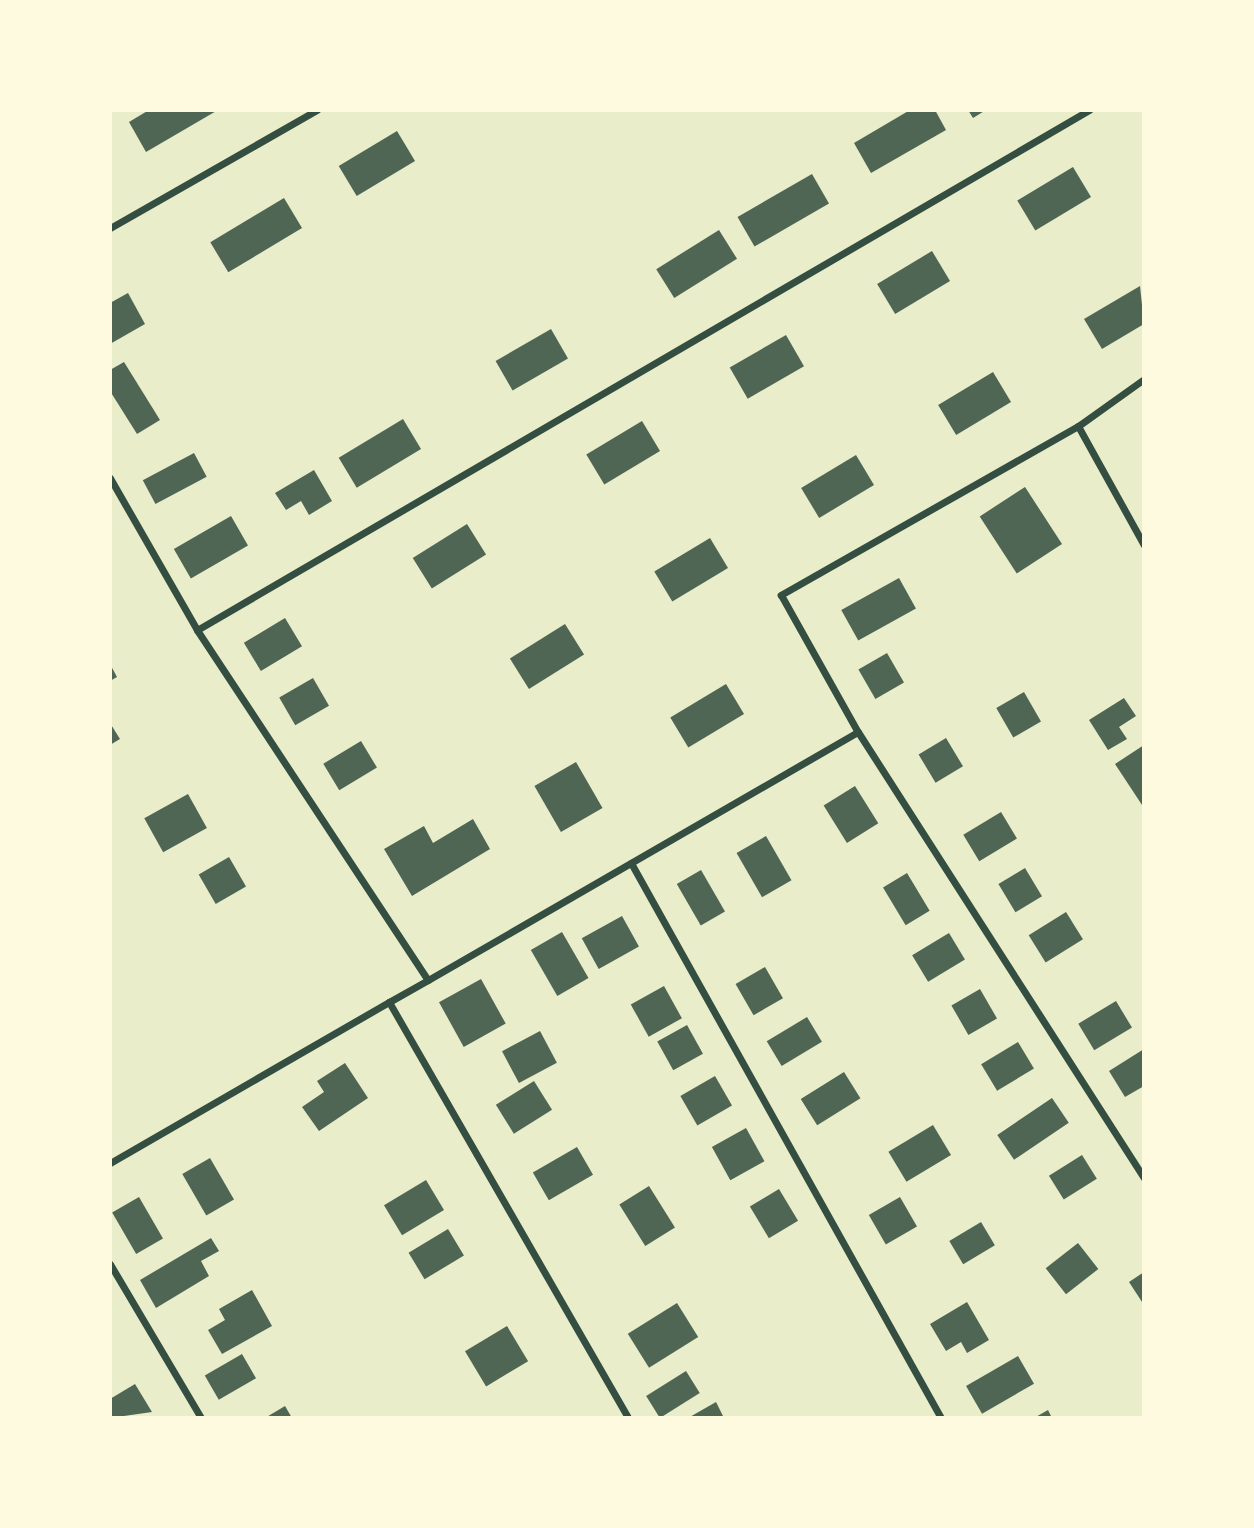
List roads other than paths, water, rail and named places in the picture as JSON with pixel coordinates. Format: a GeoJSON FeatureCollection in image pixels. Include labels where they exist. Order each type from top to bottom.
{"type":"FeatureCollection","features":[{"type":"Feature","properties":{"kind":"street"},"geometry":{"type":"LineString","coordinates":[[110,228],[317,110]]}},
{"type":"Feature","properties":{"kind":"street"},"geometry":{"type":"LineString","coordinates":[[198,630],[1089,110]]}},
{"type":"Feature","properties":{"kind":"street"},"geometry":{"type":"LineString","coordinates":[[1144,379],[1078,426],[781,595],[858,732],[1144,1178]]}},
{"type":"Feature","properties":{"kind":"street"},"geometry":{"type":"LineString","coordinates":[[1078,426],[1144,545]]}},
{"type":"Feature","properties":{"kind":"street"},"geometry":{"type":"LineString","coordinates":[[110,478],[198,630],[428,980]]}},
{"type":"Feature","properties":{"kind":"street"},"geometry":{"type":"LineString","coordinates":[[110,1163],[858,732]]}},
{"type":"Feature","properties":{"kind":"street"},"geometry":{"type":"LineString","coordinates":[[631,863],[941,1418]]}},
{"type":"Feature","properties":{"kind":"street"},"geometry":{"type":"LineString","coordinates":[[389,1002],[628,1418]]}},
{"type":"Feature","properties":{"kind":"street"},"geometry":{"type":"LineString","coordinates":[[110,1264],[201,1418]]}}]}
